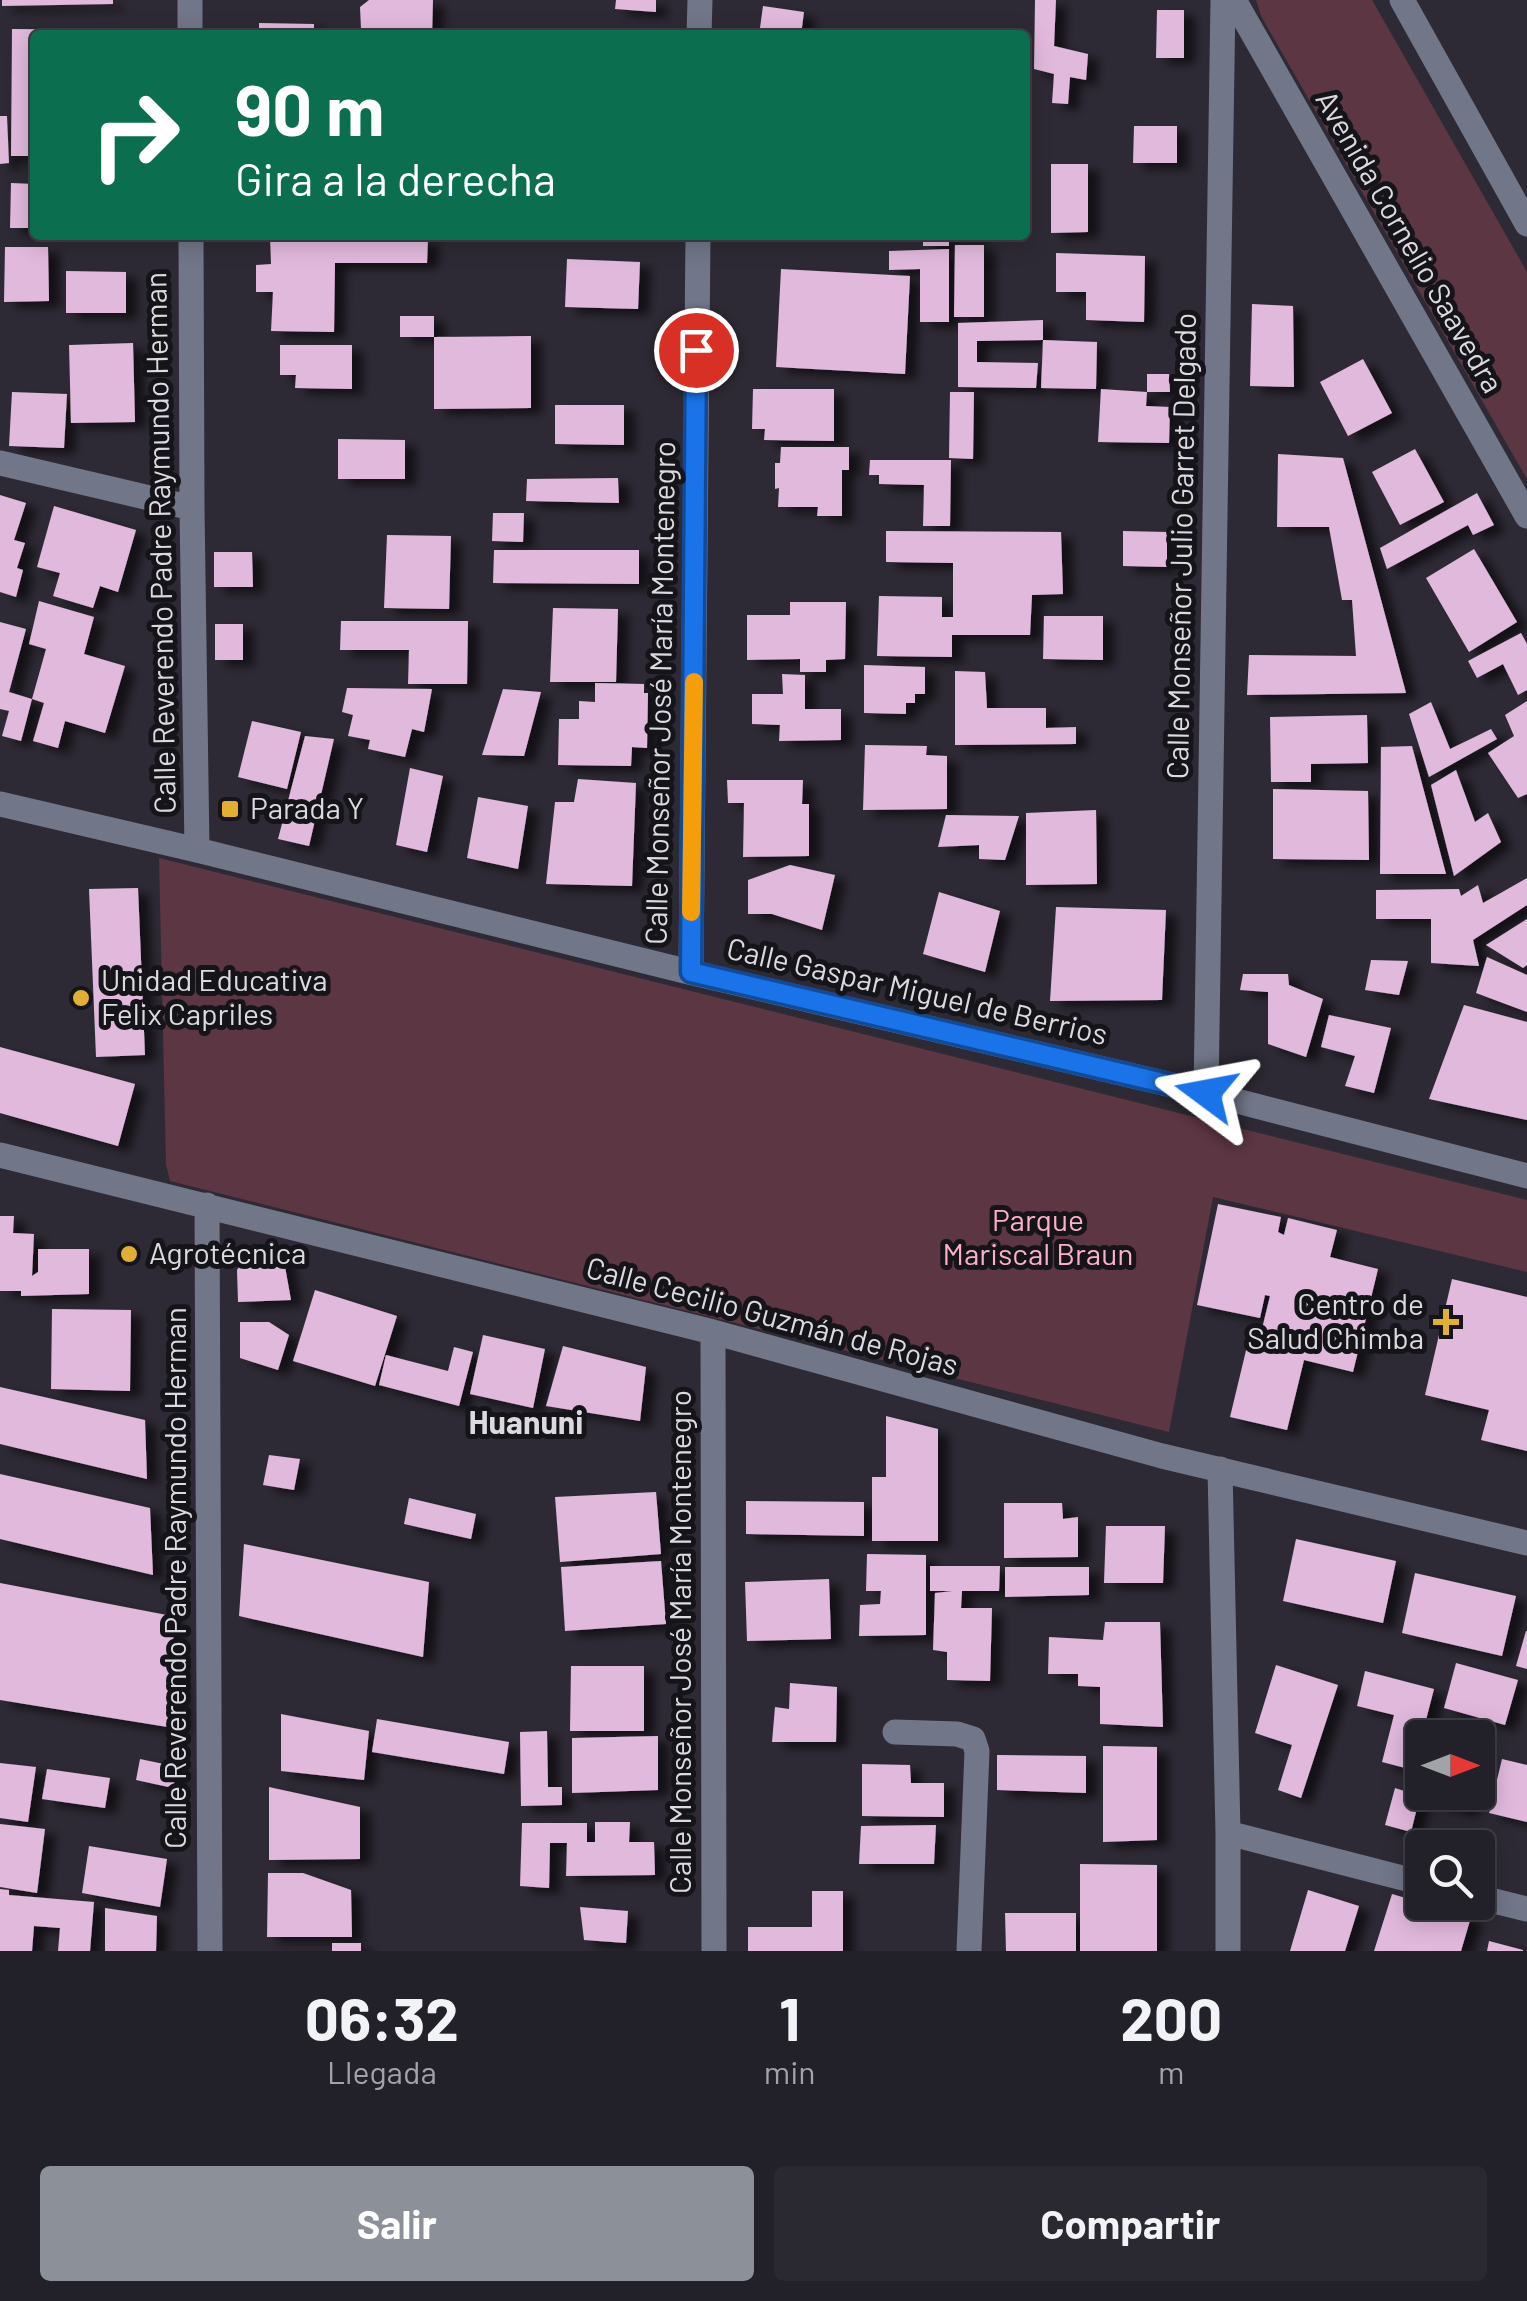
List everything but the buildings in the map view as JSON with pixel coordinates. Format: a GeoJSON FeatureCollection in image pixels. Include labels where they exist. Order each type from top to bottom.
{"type":"FeatureCollection","features":[{"type":"Feature","properties":{"kind":"street"},"geometry":{"type":"LineString","coordinates":[[190,0],[190,30]]}},
{"type":"Feature","properties":{"kind":"street"},"geometry":{"type":"LineString","coordinates":[[699,30],[700,0]]}},
{"type":"Feature","properties":{"kind":"street","name":"Calle Monseñor Julio Garret Delgado"},"geometry":{"type":"LineString","coordinates":[[1206,1093],[1223,0]]}},
{"type":"Feature","properties":{"kind":"street","name":"Avenida Cornelio Saavedra"},"geometry":{"type":"LineString","coordinates":[[1234,0],[1527,516]]}},
{"type":"Feature","properties":{"kind":"street"},"geometry":{"type":"LineString","coordinates":[[1402,0],[1527,224]]}},
{"type":"Feature","properties":{"kind":"street","name":"Calle Reverendo Padre Raymundo Herman"},"geometry":{"type":"LineString","coordinates":[[191,240],[197,850]]}},
{"type":"Feature","properties":{"kind":"street","name":"Calle Monseñor José María Montenegro"},"geometry":{"type":"LineString","coordinates":[[691,972],[698,240]]}},
{"type":"Feature","properties":{"kind":"street"},"geometry":{"type":"LineString","coordinates":[[0,463],[192,508]]}},
{"type":"Feature","properties":{"kind":"street","name":"Calle Gaspar Miguel de Berrios"},"geometry":{"type":"LineString","coordinates":[[0,804],[1206,1093],[1527,1176]]}},
{"type":"Feature","properties":{"kind":"street","name":"Calle Cecilio Guzmán de Rojas"},"geometry":{"type":"LineString","coordinates":[[0,1154],[713,1332],[1162,1456],[1527,1543]]}},
{"type":"Feature","properties":{"kind":"street","name":"Calle Reverendo Padre Raymundo Herman"},"geometry":{"type":"LineString","coordinates":[[207,1205],[210,1951]]}},
{"type":"Feature","properties":{"kind":"street","name":"Calle Monseñor José María Montenegro"},"geometry":{"type":"LineString","coordinates":[[713,1332],[714,1951]]}},
{"type":"Feature","properties":{"kind":"street"},"geometry":{"type":"LineString","coordinates":[[1220,1469],[1228,1951]]}},
{"type":"Feature","properties":{"kind":"street"},"geometry":{"type":"LineString","coordinates":[[895,1732],[973,1738],[977,1751],[969,1951]]}},
{"type":"Feature","properties":{"kind":"street"},"geometry":{"type":"LineString","coordinates":[[1228,1833],[1405,1878]]}},
{"type":"Feature","properties":{"kind":"street"},"geometry":{"type":"LineString","coordinates":[[1495,1901],[1527,1909]]}},
{"type":"Feature","properties":{"kind":"green space"},"geometry":{"type":"Polygon","coordinates":[[[1256,0],[1372,0],[1527,272],[1527,479],[1261,16],[1256,0]]]}},
{"type":"Feature","properties":{"kind":"green space","name":"Parque Mariscal Braun"},"geometry":{"type":"Polygon","coordinates":[[[159,858],[1527,1200],[1527,1272],[1213,1197],[1169,1432],[170,1181],[166,1164],[159,858]]]}},
{"type":"Feature","properties":{"kind":"slow traffic"},"geometry":{"type":"LineString","coordinates":[[691,912],[694,682]]}},
{"type":"Feature","properties":{"kind":"place","name":"Parada Y"},"geometry":{"type":"Point","coordinates":[230,809]}},
{"type":"Feature","properties":{"kind":"place","name":"Unidad Educativa Felix Capriles"},"geometry":{"type":"Point","coordinates":[81,998]}},
{"type":"Feature","properties":{"kind":"place","name":"Agrotécnica"},"geometry":{"type":"Point","coordinates":[129,1254]}},
{"type":"Feature","properties":{"kind":"place","name":"Centro de Salud Chimba"},"geometry":{"type":"Point","coordinates":[1446,1322]}},
{"type":"Feature","properties":{"kind":"district","name":"Huanuni"},"geometry":{"type":"Point","coordinates":[526,1423]}},
{"type":"Feature","properties":{"kind":"route"},"geometry":{"type":"LineString","coordinates":[[696,350],[691,972],[1206,1093]]}}]}
